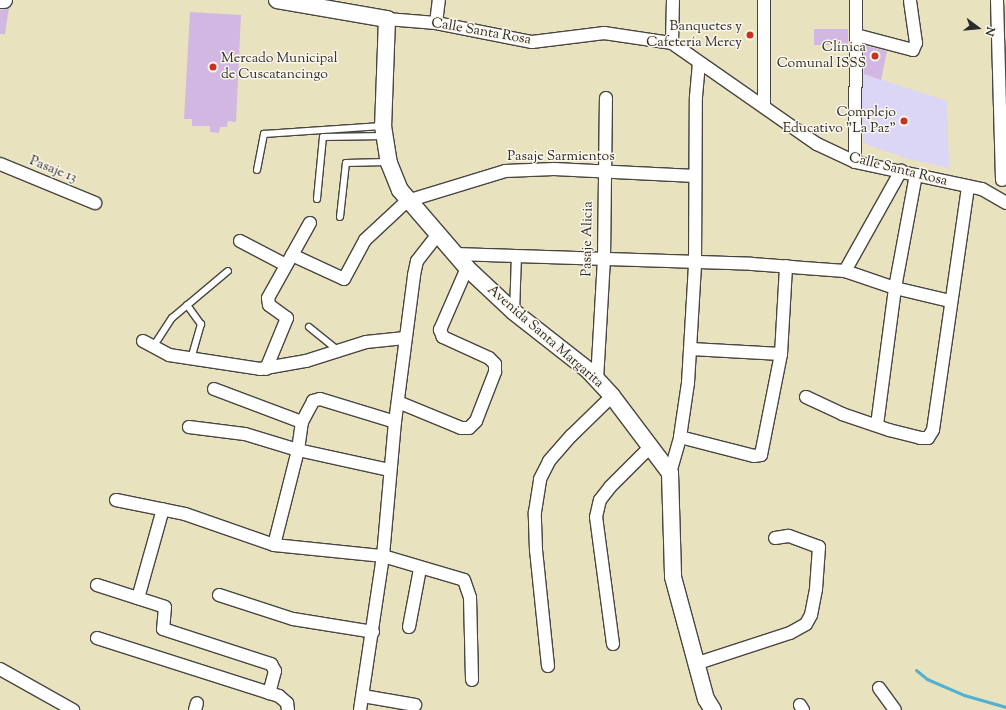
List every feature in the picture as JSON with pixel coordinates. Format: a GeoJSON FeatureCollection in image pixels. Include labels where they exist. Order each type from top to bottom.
{"type":"FeatureCollection","features":[{"type":"Feature","properties":{"kind":"street","name":"Calle Santa Rosa"},"geometry":{"type":"LineString","coordinates":[[277,0],[387,19],[436,23],[532,42],[604,32],[672,43],[699,63],[764,105],[817,144],[855,162],[982,189]]}},
{"type":"Feature","properties":{"kind":"street"},"geometry":{"type":"LineString","coordinates":[[436,23],[439,0]]}},
{"type":"Feature","properties":{"kind":"street"},"geometry":{"type":"LineString","coordinates":[[672,43],[673,0]]}},
{"type":"Feature","properties":{"kind":"street"},"geometry":{"type":"LineString","coordinates":[[764,0],[764,105]]}},
{"type":"Feature","properties":{"kind":"street"},"geometry":{"type":"LineString","coordinates":[[855,162],[856,0]]}},
{"type":"Feature","properties":{"kind":"street"},"geometry":{"type":"LineString","coordinates":[[982,189],[1004,180],[1002,92],[997,0]]}},
{"type":"Feature","properties":{"kind":"street"},"geometry":{"type":"LineString","coordinates":[[856,35],[913,50],[916,43],[910,1]]}},
{"type":"Feature","properties":{"kind":"street","name":"Avenida Santa Margarita"},"geometry":{"type":"LineString","coordinates":[[387,19],[384,131],[389,162],[407,200],[467,268],[514,312],[597,380],[612,396],[670,473]]}},
{"type":"Feature","properties":{"kind":"street"},"geometry":{"type":"LineString","coordinates":[[699,63],[696,97],[695,264],[691,348],[688,383],[680,437],[670,473],[673,577],[698,663],[708,706]]}},
{"type":"Feature","properties":{"kind":"street","name":"Pasaje Alicia"},"geometry":{"type":"LineString","coordinates":[[597,380],[604,259],[603,171],[606,98]]}},
{"type":"Feature","properties":{"kind":"street","name":"Pasaje 13"},"geometry":{"type":"LineString","coordinates":[[0,164],[95,203]]}},
{"type":"Feature","properties":{"kind":"street","name":"Pasaje Sarmientos"},"geometry":{"type":"LineString","coordinates":[[407,200],[505,171],[603,171],[695,176]]}},
{"type":"Feature","properties":{"kind":"street"},"geometry":{"type":"LineString","coordinates":[[845,271],[901,171]]}},
{"type":"Feature","properties":{"kind":"street"},"geometry":{"type":"LineString","coordinates":[[877,425],[895,288],[916,174]]}},
{"type":"Feature","properties":{"kind":"street"},"geometry":{"type":"LineString","coordinates":[[806,397],[829,410],[920,438],[928,438],[933,430],[950,301],[968,187]]}},
{"type":"Feature","properties":{"kind":"street"},"geometry":{"type":"LineString","coordinates":[[982,189],[1006,203]]}},
{"type":"Feature","properties":{"kind":"street"},"geometry":{"type":"LineString","coordinates":[[240,241],[344,279],[365,240],[407,200]]}},
{"type":"Feature","properties":{"kind":"street"},"geometry":{"type":"LineString","coordinates":[[266,369],[287,318],[269,305],[267,300],[310,223]]}},
{"type":"Feature","properties":{"kind":"street"},"geometry":{"type":"LineString","coordinates":[[360,710],[373,632],[383,556],[395,422],[405,338],[417,261],[437,235]]}},
{"type":"Feature","properties":{"kind":"street"},"geometry":{"type":"LineString","coordinates":[[455,254],[604,259],[695,264],[786,266],[845,271],[895,288],[950,301]]}},
{"type":"Feature","properties":{"kind":"street"},"geometry":{"type":"LineString","coordinates":[[514,312],[516,256]]}},
{"type":"Feature","properties":{"kind":"street"},"geometry":{"type":"LineString","coordinates":[[680,437],[754,456],[761,456],[781,354],[786,266]]}},
{"type":"Feature","properties":{"kind":"street"},"geometry":{"type":"LineString","coordinates":[[398,402],[460,428],[469,428],[476,422],[495,372],[495,364],[489,358],[443,337],[440,330],[467,268]]}},
{"type":"Feature","properties":{"kind":"street"},"geometry":{"type":"LineString","coordinates":[[148,345],[169,355],[246,368],[266,369],[306,361],[366,342],[405,338]]}},
{"type":"Feature","properties":{"kind":"street"},"geometry":{"type":"LineString","coordinates":[[691,348],[781,354]]}},
{"type":"Feature","properties":{"kind":"street"},"geometry":{"type":"LineString","coordinates":[[214,389],[302,422]]}},
{"type":"Feature","properties":{"kind":"street"},"geometry":{"type":"LineString","coordinates":[[548,666],[536,550],[535,512],[540,479],[549,461],[570,436],[612,396]]}},
{"type":"Feature","properties":{"kind":"street"},"geometry":{"type":"LineString","coordinates":[[274,545],[298,450],[302,422],[316,399],[395,422]]}},
{"type":"Feature","properties":{"kind":"street"},"geometry":{"type":"LineString","coordinates":[[189,427],[245,434],[298,450],[390,470]]}},
{"type":"Feature","properties":{"kind":"street"},"geometry":{"type":"LineString","coordinates":[[613,644],[596,517],[600,500],[610,487],[650,447]]}},
{"type":"Feature","properties":{"kind":"street"},"geometry":{"type":"LineString","coordinates":[[116,500],[163,509],[274,545],[383,556],[458,578],[467,584],[471,622],[472,680]]}},
{"type":"Feature","properties":{"kind":"street"},"geometry":{"type":"LineString","coordinates":[[138,598],[163,509]]}},
{"type":"Feature","properties":{"kind":"street"},"geometry":{"type":"LineString","coordinates":[[698,663],[790,632],[806,624],[811,615],[816,589],[818,547],[788,536],[775,538]]}},
{"type":"Feature","properties":{"kind":"street"},"geometry":{"type":"LineString","coordinates":[[409,627],[420,568]]}},
{"type":"Feature","properties":{"kind":"street"},"geometry":{"type":"LineString","coordinates":[[97,586],[165,607],[164,629],[271,664],[276,670],[269,693]]}},
{"type":"Feature","properties":{"kind":"street"},"geometry":{"type":"LineString","coordinates":[[219,595],[293,619],[373,632]]}},
{"type":"Feature","properties":{"kind":"street"},"geometry":{"type":"LineString","coordinates":[[97,638],[269,693],[283,699],[288,710]]}},
{"type":"Feature","properties":{"kind":"street"},"geometry":{"type":"LineString","coordinates":[[0,669],[72,710]]}},
{"type":"Feature","properties":{"kind":"street"},"geometry":{"type":"LineString","coordinates":[[879,688],[896,710]]}},
{"type":"Feature","properties":{"kind":"street"},"geometry":{"type":"LineString","coordinates":[[363,696],[416,705]]}},
{"type":"Feature","properties":{"kind":"lane"},"geometry":{"type":"LineString","coordinates":[[257,170],[264,134],[384,131]]}},
{"type":"Feature","properties":{"kind":"lane"},"geometry":{"type":"LineString","coordinates":[[317,199],[322,137],[384,131]]}},
{"type":"Feature","properties":{"kind":"lane"},"geometry":{"type":"LineString","coordinates":[[340,217],[346,163],[389,162]]}},
{"type":"Feature","properties":{"kind":"lane"},"geometry":{"type":"LineString","coordinates":[[148,345],[166,324],[228,271]]}},
{"type":"Feature","properties":{"kind":"lane"},"geometry":{"type":"LineString","coordinates":[[187,305],[201,324],[191,358]]}},
{"type":"Feature","properties":{"kind":"lane"},"geometry":{"type":"LineString","coordinates":[[309,327],[337,350]]}},
{"type":"Feature","properties":{"kind":"shaded area","name":"Complejo Educativo \"La Paz\""},"geometry":{"type":"Polygon","coordinates":[[[861,73],[947,101],[949,168],[908,159],[863,143],[861,73]]]}},
{"type":"Feature","properties":{"kind":"building"},"geometry":{"type":"Polygon","coordinates":[[[9,8],[5,34],[0,34],[0,10],[9,8]]]}},
{"type":"Feature","properties":{"kind":"building","name":"Mercado Municipal de Cuscatancingo"},"geometry":{"type":"Polygon","coordinates":[[[190,12],[241,15],[236,122],[228,121],[227,127],[220,127],[219,133],[210,132],[210,126],[192,126],[192,119],[184,119],[190,12]]]}},
{"type":"Feature","properties":{"kind":"building"},"geometry":{"type":"Polygon","coordinates":[[[814,29],[848,29],[848,45],[814,45],[814,29]]]}},
{"type":"Feature","properties":{"kind":"building","name":"Clínica Comunal ISSS"},"geometry":{"type":"Polygon","coordinates":[[[863,45],[887,51],[881,80],[864,74],[863,45]]]}},
{"type":"Feature","properties":{"kind":"waterway"},"geometry":{"type":"LineString","coordinates":[[916,670],[927,679],[964,695],[1006,707]]}},
{"type":"Feature","properties":{"kind":"place","name":"Banquetes y Cafetería Mercy"},"geometry":{"type":"Point","coordinates":[750,35]}},
{"type":"Feature","properties":{"kind":"place","name":"Clínica Comunal ISSS"},"geometry":{"type":"Point","coordinates":[875,56]}},
{"type":"Feature","properties":{"kind":"place","name":"Mercado Municipal de Cuscatancingo"},"geometry":{"type":"Point","coordinates":[213,67]}},
{"type":"Feature","properties":{"kind":"place","name":"Complejo Educativo \"La Paz\""},"geometry":{"type":"Point","coordinates":[904,121]}}]}
